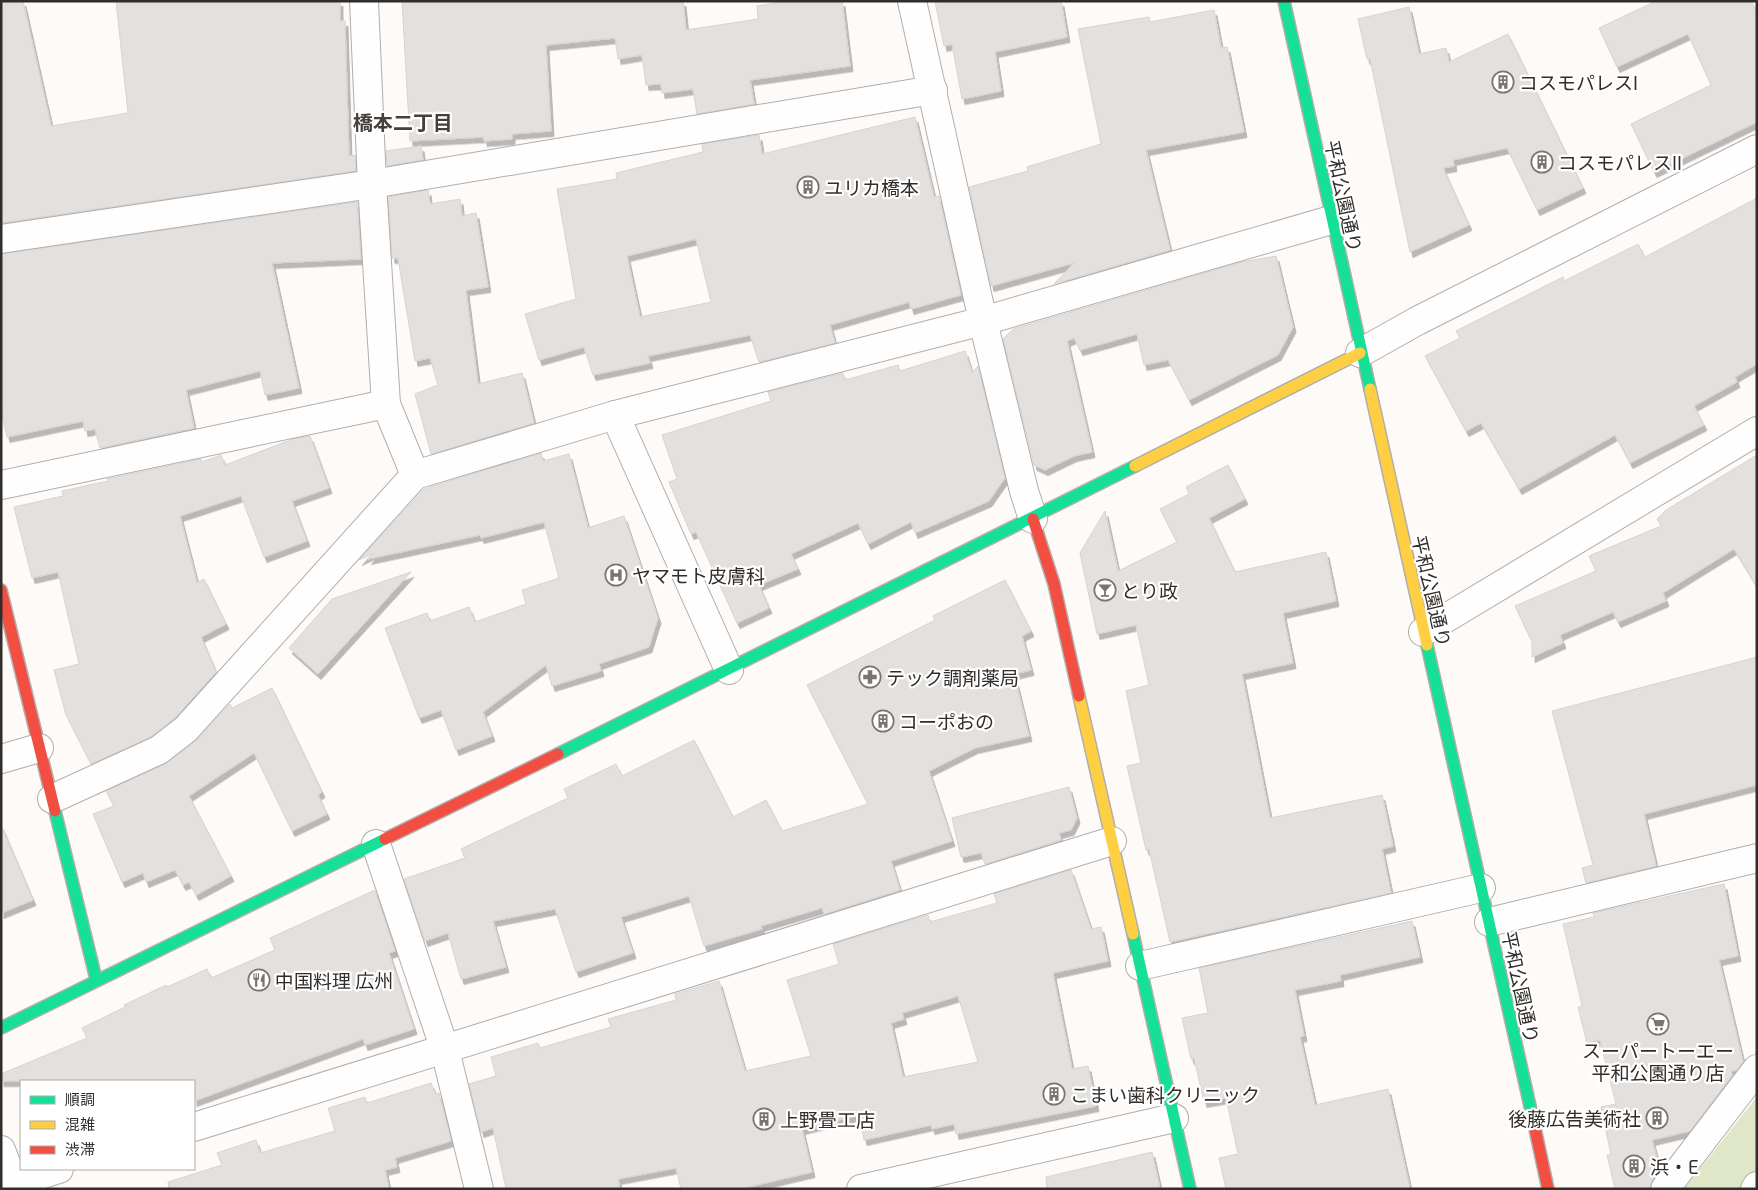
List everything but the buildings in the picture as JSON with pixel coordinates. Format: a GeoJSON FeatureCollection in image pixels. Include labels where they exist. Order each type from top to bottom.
{"type":"FeatureCollection","features":[{"type":"Feature","properties":{"kind":"street"},"geometry":{"type":"LineString","coordinates":[[364,1],[372,184],[386,404],[415,475]]}},
{"type":"Feature","properties":{"kind":"street"},"geometry":{"type":"LineString","coordinates":[[912,1],[982,321],[1024,491],[1054,584],[1190,1189]]}},
{"type":"Feature","properties":{"kind":"street","name":"平和公園通り"},"geometry":{"type":"LineString","coordinates":[[1284,1],[1360,353],[1482,888],[1548,1189]]}},
{"type":"Feature","properties":{"kind":"street"},"geometry":{"type":"LineString","coordinates":[[1,239],[372,184],[932,90]]}},
{"type":"Feature","properties":{"kind":"street"},"geometry":{"type":"LineString","coordinates":[[1,1028],[96,979],[376,844],[1033,519],[1360,353],[1417,321],[1757,149]]}},
{"type":"Feature","properties":{"kind":"street"},"geometry":{"type":"LineString","coordinates":[[52,799],[159,750],[186,730],[415,475],[616,415],[982,321],[1331,220]]}},
{"type":"Feature","properties":{"kind":"street"},"geometry":{"type":"LineString","coordinates":[[1,485],[386,404]]}},
{"type":"Feature","properties":{"kind":"street"},"geometry":{"type":"LineString","coordinates":[[616,415],[729,670]]}},
{"type":"Feature","properties":{"kind":"street"},"geometry":{"type":"LineString","coordinates":[[1423,632],[1757,431]]}},
{"type":"Feature","properties":{"kind":"street"},"geometry":{"type":"LineString","coordinates":[[1,590],[96,979]]}},
{"type":"Feature","properties":{"kind":"street"},"geometry":{"type":"LineString","coordinates":[[1,759],[39,748]]}},
{"type":"Feature","properties":{"kind":"street"},"geometry":{"type":"LineString","coordinates":[[195,1127],[445,1050],[783,941],[1112,841]]}},
{"type":"Feature","properties":{"kind":"street"},"geometry":{"type":"LineString","coordinates":[[376,844],[445,1050],[479,1189]]}},
{"type":"Feature","properties":{"kind":"street"},"geometry":{"type":"LineString","coordinates":[[1489,922],[1757,858]]}},
{"type":"Feature","properties":{"kind":"street"},"geometry":{"type":"LineString","coordinates":[[1140,966],[1482,888]]}},
{"type":"Feature","properties":{"kind":"street"},"geometry":{"type":"LineString","coordinates":[[1665,1189],[1757,1069]]}},
{"type":"Feature","properties":{"kind":"street"},"geometry":{"type":"LineString","coordinates":[[861,1189],[1174,1118]]}},
{"type":"Feature","properties":{"kind":"street"},"geometry":{"type":"LineString","coordinates":[[1,1150],[15,1186],[57,1170]]}},
{"type":"Feature","properties":{"kind":"green space"},"geometry":{"type":"Polygon","coordinates":[[[1757,1097],[1757,1189],[1684,1189],[1757,1097]]]}},
{"type":"Feature","properties":{"kind":"traffic: fast"},"geometry":{"type":"LineString","coordinates":[[1284,1],[1370,389]]}},
{"type":"Feature","properties":{"kind":"traffic: fast"},"geometry":{"type":"LineString","coordinates":[[558,754],[1135,466]]}},
{"type":"Feature","properties":{"kind":"traffic: fast"},"geometry":{"type":"LineString","coordinates":[[1427,645],[1534,1124]]}},
{"type":"Feature","properties":{"kind":"traffic: fast"},"geometry":{"type":"LineString","coordinates":[[55,811],[96,979]]}},
{"type":"Feature","properties":{"kind":"traffic: fast"},"geometry":{"type":"LineString","coordinates":[[1,1028],[385,839]]}},
{"type":"Feature","properties":{"kind":"traffic: fast"},"geometry":{"type":"LineString","coordinates":[[1133,934],[1190,1189]]}},
{"type":"Feature","properties":{"kind":"traffic: slow"},"geometry":{"type":"LineString","coordinates":[[1135,466],[1360,353]]}},
{"type":"Feature","properties":{"kind":"traffic: slow"},"geometry":{"type":"LineString","coordinates":[[1370,389],[1427,645]]}},
{"type":"Feature","properties":{"kind":"traffic: slow"},"geometry":{"type":"LineString","coordinates":[[1079,696],[1133,934]]}},
{"type":"Feature","properties":{"kind":"traffic: jam"},"geometry":{"type":"LineString","coordinates":[[1033,519],[1054,584],[1079,696]]}},
{"type":"Feature","properties":{"kind":"traffic: jam"},"geometry":{"type":"LineString","coordinates":[[1,590],[55,811]]}},
{"type":"Feature","properties":{"kind":"traffic: jam"},"geometry":{"type":"LineString","coordinates":[[385,839],[558,754]]}},
{"type":"Feature","properties":{"kind":"traffic: jam"},"geometry":{"type":"LineString","coordinates":[[1534,1124],[1548,1189]]}},
{"type":"Feature","properties":{"kind":"place","name":"コスモパレスI"},"geometry":{"type":"Point","coordinates":[1503,82]}},
{"type":"Feature","properties":{"kind":"place","name":"コスモパレスII"},"geometry":{"type":"Point","coordinates":[1542,162]}},
{"type":"Feature","properties":{"kind":"place","name":"ユリカ橋本"},"geometry":{"type":"Point","coordinates":[808,187]}},
{"type":"Feature","properties":{"kind":"place","name":"ヤマモト皮膚科"},"geometry":{"type":"Point","coordinates":[616,575]}},
{"type":"Feature","properties":{"kind":"place","name":"とり政"},"geometry":{"type":"Point","coordinates":[1105,590]}},
{"type":"Feature","properties":{"kind":"place","name":"テック調剤薬局"},"geometry":{"type":"Point","coordinates":[870,677]}},
{"type":"Feature","properties":{"kind":"place","name":"コーポおの"},"geometry":{"type":"Point","coordinates":[883,721]}},
{"type":"Feature","properties":{"kind":"place","name":"中国料理 広州"},"geometry":{"type":"Point","coordinates":[259,980]}},
{"type":"Feature","properties":{"kind":"place","name":"スーパートーエー 平和公園通り店"},"geometry":{"type":"Point","coordinates":[1658,1024]}},
{"type":"Feature","properties":{"kind":"place","name":"こまい歯科クリニック"},"geometry":{"type":"Point","coordinates":[1054,1094]}},
{"type":"Feature","properties":{"kind":"place","name":"後藤広告美術社"},"geometry":{"type":"Point","coordinates":[1657,1118]}},
{"type":"Feature","properties":{"kind":"place","name":"上野畳工店"},"geometry":{"type":"Point","coordinates":[764,1119]}},
{"type":"Feature","properties":{"kind":"place","name":"浜・E"},"geometry":{"type":"Point","coordinates":[1634,1166]}},
{"type":"Feature","properties":{"kind":"district","name":"橋本二丁目"},"geometry":{"type":"Point","coordinates":[403,122]}}]}
